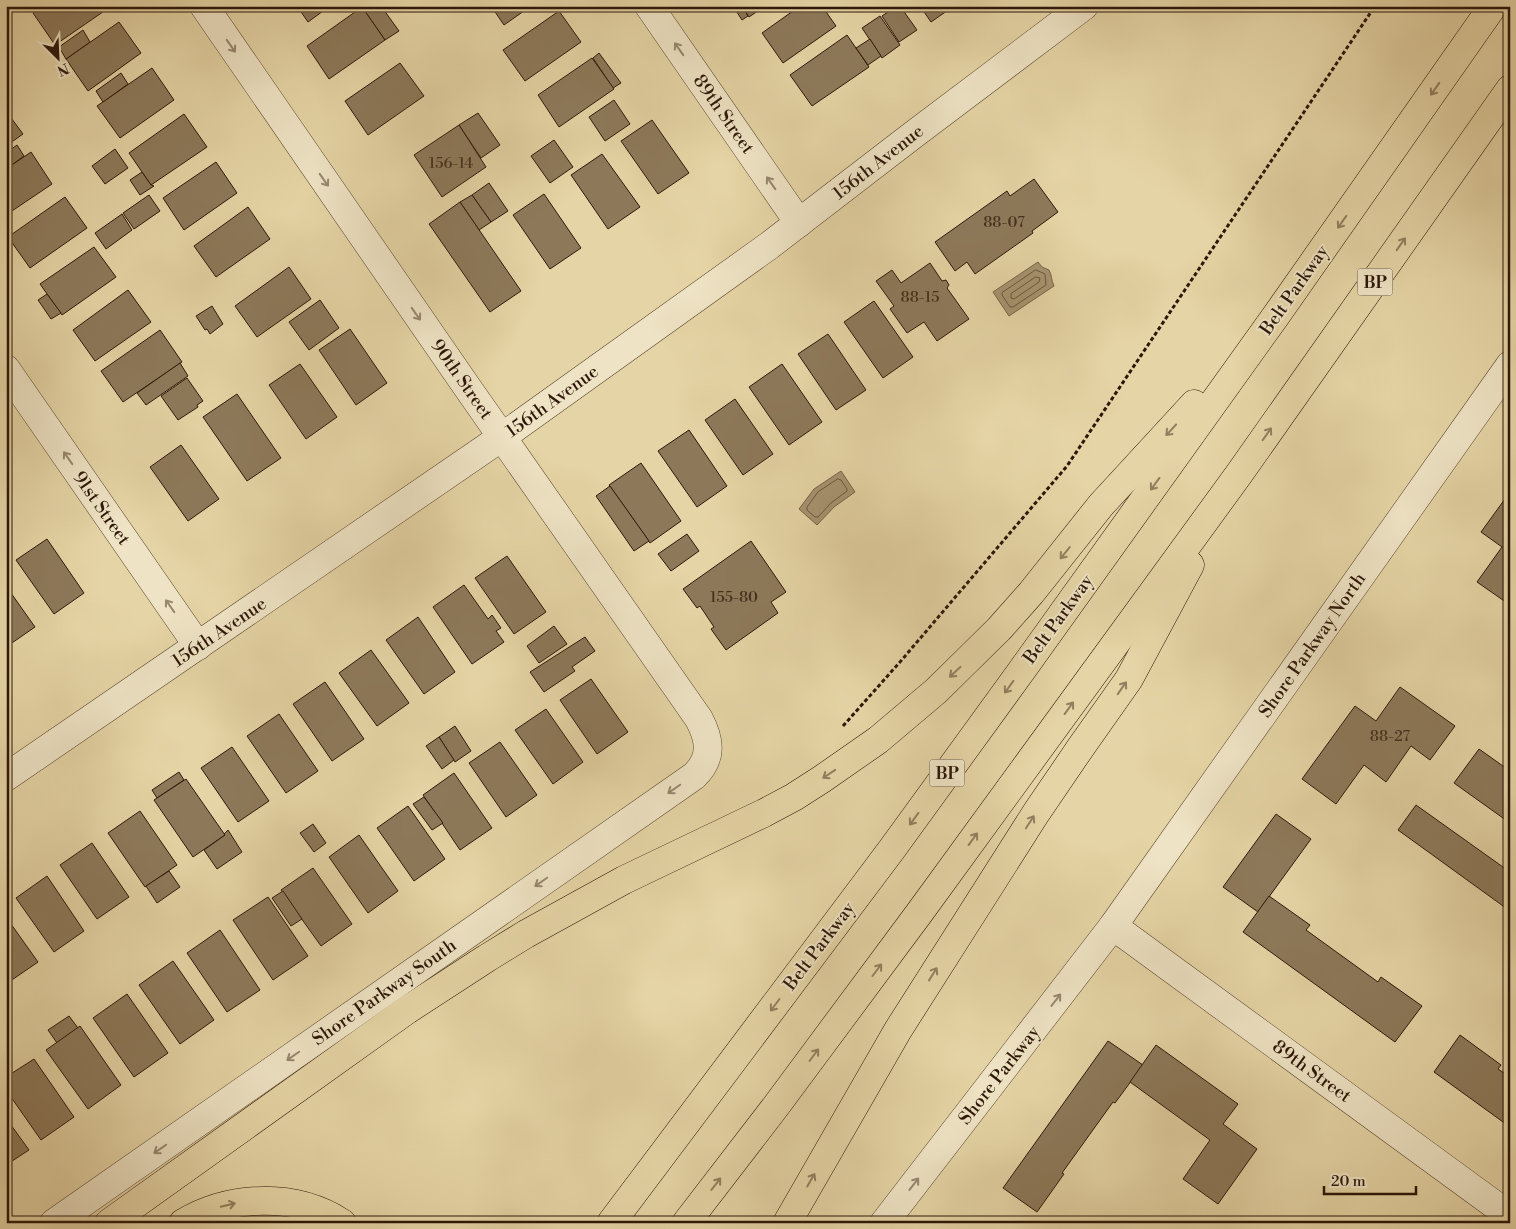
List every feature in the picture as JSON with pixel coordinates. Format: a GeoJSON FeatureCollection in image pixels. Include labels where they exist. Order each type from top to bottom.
{"type":"FeatureCollection","features":[{"type":"Feature","properties":{"kind":"highway","name":"Belt Parkway"},"geometry":{"type":"LineString","coordinates":[[611,1223],[892,849],[1080,590],[1493,6]]}},
{"type":"Feature","properties":{"kind":"highway","name":"BP"},"geometry":{"type":"LineString","coordinates":[[686,1223],[776,1106],[920,912],[1239,474],[1510,89]]}},
{"type":"Feature","properties":{"kind":"highway"},"geometry":{"type":"LineString","coordinates":[[109,1223],[386,1025],[526,934],[624,880],[794,797],[822,780],[878,740],[936,691],[998,629],[1031,593],[1101,506],[1275,316]]}},
{"type":"Feature","properties":{"kind":"highway"},"geometry":{"type":"LineString","coordinates":[[787,1223],[908,1013],[1036,813],[1129,679],[1239,474]]}},
{"type":"Feature","properties":{"kind":"highway"},"geometry":{"type":"LineString","coordinates":[[183,1223],[211,1209],[253,1201],[297,1204],[316,1209],[342,1223]]}},
{"type":"Feature","properties":{"kind":"street","name":"90th Street"},"geometry":{"type":"LineString","coordinates":[[204,6],[699,719],[707,737],[708,755]]}},
{"type":"Feature","properties":{"kind":"street","name":"89th Street"},"geometry":{"type":"LineString","coordinates":[[649,6],[799,223]]}},
{"type":"Feature","properties":{"kind":"street","name":"156th Avenue"},"geometry":{"type":"LineString","coordinates":[[6,777],[502,437],[770,245],[1084,6]]}},
{"type":"Feature","properties":{"kind":"street","name":"Shore Parkway North"},"geometry":{"type":"LineString","coordinates":[[1113,926],[1510,365]]}},
{"type":"Feature","properties":{"kind":"street","name":"91st Street"},"geometry":{"type":"LineString","coordinates":[[6,369],[198,646]]}},
{"type":"Feature","properties":{"kind":"street","name":"Shore Parkway South"},"geometry":{"type":"LineString","coordinates":[[54,1223],[694,776],[700,770],[708,755]]}},
{"type":"Feature","properties":{"kind":"street","name":"89th Street"},"geometry":{"type":"LineString","coordinates":[[1113,926],[1510,1216]]}},
{"type":"Feature","properties":{"kind":"street","name":"Shore Parkway"},"geometry":{"type":"LineString","coordinates":[[884,1223],[1113,926]]}},
{"type":"Feature","properties":{"kind":"path"},"geometry":{"type":"LineString","coordinates":[[843,726],[1067,466],[1374,6]]}},
{"type":"Feature","properties":{"kind":"water"},"geometry":{"type":"Polygon","coordinates":[[[1038,262],[1042,267],[1049,270],[1054,286],[1009,316],[993,292],[1038,262]]]}},
{"type":"Feature","properties":{"kind":"water"},"geometry":{"type":"Polygon","coordinates":[[[841,471],[855,492],[834,507],[817,525],[799,509],[814,489],[841,471]]]}},
{"type":"Feature","properties":{"kind":"building"},"geometry":{"type":"Polygon","coordinates":[[[31,6],[43,6],[35,12],[31,6]]]}},
{"type":"Feature","properties":{"kind":"building"},"geometry":{"type":"Polygon","coordinates":[[[43,6],[110,7],[55,45],[33,13],[43,6]]]}},
{"type":"Feature","properties":{"kind":"building"},"geometry":{"type":"Polygon","coordinates":[[[297,6],[330,6],[308,22],[297,6]]]}},
{"type":"Feature","properties":{"kind":"building"},"geometry":{"type":"Polygon","coordinates":[[[363,6],[381,6],[399,31],[385,40],[363,6]]]}},
{"type":"Feature","properties":{"kind":"building"},"geometry":{"type":"Polygon","coordinates":[[[491,6],[531,6],[504,25],[491,6]]]}},
{"type":"Feature","properties":{"kind":"building"},"geometry":{"type":"Polygon","coordinates":[[[733,6],[742,6],[748,16],[742,20],[733,6]]]}},
{"type":"Feature","properties":{"kind":"building"},"geometry":{"type":"Polygon","coordinates":[[[742,6],[765,6],[749,17],[742,6]]]}},
{"type":"Feature","properties":{"kind":"building"},"geometry":{"type":"Polygon","coordinates":[[[800,6],[822,6],[836,26],[783,63],[762,33],[800,6]]]}},
{"type":"Feature","properties":{"kind":"building"},"geometry":{"type":"Polygon","coordinates":[[[900,6],[917,30],[899,42],[882,16],[900,6]]]}},
{"type":"Feature","properties":{"kind":"building"},"geometry":{"type":"Polygon","coordinates":[[[920,6],[954,6],[931,22],[920,6]]]}},
{"type":"Feature","properties":{"kind":"building"},"geometry":{"type":"Polygon","coordinates":[[[362,7],[385,40],[329,79],[307,46],[362,7]]]}},
{"type":"Feature","properties":{"kind":"building"},"geometry":{"type":"Polygon","coordinates":[[[559,11],[581,42],[525,81],[503,50],[559,11]]]}},
{"type":"Feature","properties":{"kind":"building"},"geometry":{"type":"Polygon","coordinates":[[[880,16],[900,45],[882,58],[862,28],[880,16]]]}},
{"type":"Feature","properties":{"kind":"building"},"geometry":{"type":"Polygon","coordinates":[[[119,22],[141,53],[88,91],[66,59],[119,22]]]}},
{"type":"Feature","properties":{"kind":"building"},"geometry":{"type":"Polygon","coordinates":[[[83,30],[90,42],[66,59],[59,47],[83,30]]]}},
{"type":"Feature","properties":{"kind":"building"},"geometry":{"type":"Polygon","coordinates":[[[847,35],[869,67],[812,106],[790,75],[847,35]]]}},
{"type":"Feature","properties":{"kind":"building"},"geometry":{"type":"Polygon","coordinates":[[[870,39],[881,56],[868,65],[856,48],[870,39]]]}},
{"type":"Feature","properties":{"kind":"building"},"geometry":{"type":"Polygon","coordinates":[[[599,53],[621,83],[613,88],[593,58],[599,53]]]}},
{"type":"Feature","properties":{"kind":"building"},"geometry":{"type":"Polygon","coordinates":[[[592,58],[614,89],[559,127],[538,95],[592,58]]]}},
{"type":"Feature","properties":{"kind":"building"},"geometry":{"type":"Polygon","coordinates":[[[400,63],[424,96],[368,135],[345,101],[400,63]]]}},
{"type":"Feature","properties":{"kind":"building"},"geometry":{"type":"Polygon","coordinates":[[[152,68],[174,100],[120,138],[97,106],[152,68]]]}},
{"type":"Feature","properties":{"kind":"building"},"geometry":{"type":"Polygon","coordinates":[[[121,73],[128,84],[103,102],[96,91],[121,73]]]}},
{"type":"Feature","properties":{"kind":"building"},"geometry":{"type":"Polygon","coordinates":[[[614,100],[630,124],[605,141],[589,117],[614,100]]]}},
{"type":"Feature","properties":{"kind":"building"},"geometry":{"type":"Polygon","coordinates":[[[6,111],[23,134],[6,146],[6,111]]]}},
{"type":"Feature","properties":{"kind":"building"},"geometry":{"type":"Polygon","coordinates":[[[478,113],[500,145],[481,158],[459,125],[478,113]]]}},
{"type":"Feature","properties":{"kind":"building"},"geometry":{"type":"Polygon","coordinates":[[[184,114],[207,147],[151,185],[129,153],[184,114]]]}},
{"type":"Feature","properties":{"kind":"building"},"geometry":{"type":"Polygon","coordinates":[[[652,120],[689,173],[658,194],[621,141],[652,120]]]}},
{"type":"Feature","properties":{"kind":"building"},"geometry":{"type":"Polygon","coordinates":[[[459,125],[486,167],[442,197],[414,155],[459,125]]]}},
{"type":"Feature","properties":{"kind":"building"},"geometry":{"type":"Polygon","coordinates":[[[554,140],[573,167],[550,183],[531,156],[554,140]]]}},
{"type":"Feature","properties":{"kind":"building"},"geometry":{"type":"Polygon","coordinates":[[[17,145],[24,156],[6,169],[6,153],[17,145]]]}},
{"type":"Feature","properties":{"kind":"building"},"geometry":{"type":"Polygon","coordinates":[[[115,149],[128,168],[105,184],[92,166],[115,149]]]}},
{"type":"Feature","properties":{"kind":"building"},"geometry":{"type":"Polygon","coordinates":[[[31,152],[52,184],[6,215],[6,169],[31,152]]]}},
{"type":"Feature","properties":{"kind":"building"},"geometry":{"type":"Polygon","coordinates":[[[602,154],[640,207],[608,229],[571,175],[602,154]]]}},
{"type":"Feature","properties":{"kind":"building"},"geometry":{"type":"Polygon","coordinates":[[[216,162],[237,193],[184,230],[163,198],[216,162]]]}},
{"type":"Feature","properties":{"kind":"building"},"geometry":{"type":"Polygon","coordinates":[[[142,172],[151,185],[154,186],[140,195],[130,180],[142,172]]]}},
{"type":"Feature","properties":{"kind":"building"},"geometry":{"type":"Polygon","coordinates":[[[1034,179],[1058,212],[1032,231],[1033,233],[975,274],[967,262],[955,271],[935,242],[1007,191],[1010,196],[1034,179]]]}},
{"type":"Feature","properties":{"kind":"building"},"geometry":{"type":"Polygon","coordinates":[[[489,183],[508,211],[491,222],[472,195],[489,183]]]}},
{"type":"Feature","properties":{"kind":"building"},"geometry":{"type":"Polygon","coordinates":[[[544,194],[581,248],[550,269],[513,215],[544,194]]]}},
{"type":"Feature","properties":{"kind":"building"},"geometry":{"type":"Polygon","coordinates":[[[149,195],[160,211],[134,229],[123,213],[149,195]]]}},
{"type":"Feature","properties":{"kind":"building"},"geometry":{"type":"Polygon","coordinates":[[[472,195],[491,222],[479,230],[460,202],[472,195]]]}},
{"type":"Feature","properties":{"kind":"building"},"geometry":{"type":"Polygon","coordinates":[[[65,197],[87,228],[30,268],[8,237],[65,197]]]}},
{"type":"Feature","properties":{"kind":"building"},"geometry":{"type":"Polygon","coordinates":[[[460,202],[521,291],[490,312],[429,224],[460,202]]]}},
{"type":"Feature","properties":{"kind":"building"},"geometry":{"type":"Polygon","coordinates":[[[248,207],[270,239],[216,277],[194,246],[248,207]]]}},
{"type":"Feature","properties":{"kind":"building"},"geometry":{"type":"Polygon","coordinates":[[[122,214],[132,230],[106,249],[95,233],[122,214]]]}},
{"type":"Feature","properties":{"kind":"building"},"geometry":{"type":"Polygon","coordinates":[[[94,247],[116,277],[62,315],[40,284],[94,247]]]}},
{"type":"Feature","properties":{"kind":"building"},"geometry":{"type":"Polygon","coordinates":[[[930,263],[942,281],[946,280],[949,285],[947,288],[969,319],[937,341],[924,322],[907,333],[890,309],[894,306],[876,281],[892,270],[901,283],[930,263]]]}},
{"type":"Feature","properties":{"kind":"building"},"geometry":{"type":"Polygon","coordinates":[[[289,267],[311,299],[257,337],[235,306],[289,267]]]}},
{"type":"Feature","properties":{"kind":"building"},"geometry":{"type":"Polygon","coordinates":[[[128,290],[151,322],[95,361],[73,330],[128,290]]]}},
{"type":"Feature","properties":{"kind":"building"},"geometry":{"type":"Polygon","coordinates":[[[47,294],[61,313],[51,319],[38,300],[47,294]]]}},
{"type":"Feature","properties":{"kind":"building"},"geometry":{"type":"Polygon","coordinates":[[[320,300],[339,328],[309,350],[289,322],[320,300]]]}},
{"type":"Feature","properties":{"kind":"building"},"geometry":{"type":"Polygon","coordinates":[[[874,301],[913,357],[883,378],[844,322],[874,301]]]}},
{"type":"Feature","properties":{"kind":"building"},"geometry":{"type":"Polygon","coordinates":[[[212,306],[223,324],[210,334],[196,316],[212,306]]]}},
{"type":"Feature","properties":{"kind":"building"},"geometry":{"type":"Polygon","coordinates":[[[350,329],[387,383],[356,405],[319,350],[350,329]]]}},
{"type":"Feature","properties":{"kind":"building"},"geometry":{"type":"Polygon","coordinates":[[[160,330],[182,362],[123,402],[101,371],[160,330]]]}},
{"type":"Feature","properties":{"kind":"building"},"geometry":{"type":"Polygon","coordinates":[[[828,334],[866,390],[836,410],[798,354],[828,334]]]}},
{"type":"Feature","properties":{"kind":"building"},"geometry":{"type":"Polygon","coordinates":[[[180,363],[188,376],[146,405],[137,393],[180,363]]]}},
{"type":"Feature","properties":{"kind":"building"},"geometry":{"type":"Polygon","coordinates":[[[300,364],[337,417],[306,439],[269,385],[300,364]]]}},
{"type":"Feature","properties":{"kind":"building"},"geometry":{"type":"Polygon","coordinates":[[[782,364],[822,422],[789,445],[749,387],[782,364]]]}},
{"type":"Feature","properties":{"kind":"building"},"geometry":{"type":"Polygon","coordinates":[[[187,378],[203,401],[197,405],[198,407],[178,420],[161,396],[187,378]]]}},
{"type":"Feature","properties":{"kind":"building"},"geometry":{"type":"Polygon","coordinates":[[[237,394],[281,458],[247,481],[203,417],[237,394]]]}},
{"type":"Feature","properties":{"kind":"building"},"geometry":{"type":"Polygon","coordinates":[[[735,399],[773,454],[743,475],[705,420],[735,399]]]}},
{"type":"Feature","properties":{"kind":"building"},"geometry":{"type":"Polygon","coordinates":[[[689,430],[727,486],[697,507],[658,451],[689,430]]]}},
{"type":"Feature","properties":{"kind":"building"},"geometry":{"type":"Polygon","coordinates":[[[181,445],[219,499],[188,521],[150,467],[181,445]]]}},
{"type":"Feature","properties":{"kind":"building"},"geometry":{"type":"Polygon","coordinates":[[[641,463],[681,521],[650,543],[609,485],[641,463]]]}},
{"type":"Feature","properties":{"kind":"building"},"geometry":{"type":"Polygon","coordinates":[[[610,486],[649,541],[634,551],[596,496],[610,486]]]}},
{"type":"Feature","properties":{"kind":"building"},"geometry":{"type":"Polygon","coordinates":[[[1510,492],[1510,605],[1477,582],[1502,547],[1481,532],[1510,492]]]}},
{"type":"Feature","properties":{"kind":"building"},"geometry":{"type":"Polygon","coordinates":[[[687,534],[699,551],[671,571],[658,554],[687,534]]]}},
{"type":"Feature","properties":{"kind":"building"},"geometry":{"type":"Polygon","coordinates":[[[47,539],[84,593],[54,614],[16,560],[47,539]]]}},
{"type":"Feature","properties":{"kind":"building"},"geometry":{"type":"Polygon","coordinates":[[[751,541],[786,592],[771,602],[778,613],[726,650],[711,629],[714,627],[700,606],[697,608],[683,589],[751,541]]]}},
{"type":"Feature","properties":{"kind":"building"},"geometry":{"type":"Polygon","coordinates":[[[507,556],[546,612],[514,634],[475,578],[507,556]]]}},
{"type":"Feature","properties":{"kind":"building"},"geometry":{"type":"Polygon","coordinates":[[[464,585],[488,619],[492,615],[501,628],[496,631],[504,642],[472,664],[433,607],[464,585]]]}},
{"type":"Feature","properties":{"kind":"building"},"geometry":{"type":"Polygon","coordinates":[[[6,586],[35,627],[6,647],[6,586]]]}},
{"type":"Feature","properties":{"kind":"building"},"geometry":{"type":"Polygon","coordinates":[[[418,617],[455,672],[424,694],[386,640],[418,617]]]}},
{"type":"Feature","properties":{"kind":"building"},"geometry":{"type":"Polygon","coordinates":[[[554,626],[567,644],[539,663],[527,646],[554,626]]]}},
{"type":"Feature","properties":{"kind":"building"},"geometry":{"type":"Polygon","coordinates":[[[585,637],[595,651],[572,667],[575,671],[544,692],[530,672],[585,637]]]}},
{"type":"Feature","properties":{"kind":"building"},"geometry":{"type":"Polygon","coordinates":[[[371,650],[409,703],[377,726],[339,673],[371,650]]]}},
{"type":"Feature","properties":{"kind":"building"},"geometry":{"type":"Polygon","coordinates":[[[591,679],[628,732],[597,754],[560,700],[591,679]]]}},
{"type":"Feature","properties":{"kind":"building"},"geometry":{"type":"Polygon","coordinates":[[[325,682],[364,739],[332,761],[293,704],[325,682]]]}},
{"type":"Feature","properties":{"kind":"building"},"geometry":{"type":"Polygon","coordinates":[[[1400,687],[1455,726],[1430,760],[1411,746],[1386,782],[1364,765],[1336,804],[1302,779],[1355,706],[1376,721],[1400,687]]]}},
{"type":"Feature","properties":{"kind":"building"},"geometry":{"type":"Polygon","coordinates":[[[546,709],[583,762],[553,784],[515,730],[546,709]]]}},
{"type":"Feature","properties":{"kind":"building"},"geometry":{"type":"Polygon","coordinates":[[[279,714],[318,771],[286,793],[247,736],[279,714]]]}},
{"type":"Feature","properties":{"kind":"building"},"geometry":{"type":"Polygon","coordinates":[[[455,726],[471,751],[455,762],[439,737],[455,726]]]}},
{"type":"Feature","properties":{"kind":"building"},"geometry":{"type":"Polygon","coordinates":[[[439,737],[454,760],[442,769],[426,746],[439,737]]]}},
{"type":"Feature","properties":{"kind":"building"},"geometry":{"type":"Polygon","coordinates":[[[500,742],[537,795],[506,817],[469,763],[500,742]]]}},
{"type":"Feature","properties":{"kind":"building"},"geometry":{"type":"Polygon","coordinates":[[[232,747],[269,801],[238,822],[201,768],[232,747]]]}},
{"type":"Feature","properties":{"kind":"building"},"geometry":{"type":"Polygon","coordinates":[[[1479,749],[1510,771],[1510,823],[1454,783],[1479,749]]]}},
{"type":"Feature","properties":{"kind":"building"},"geometry":{"type":"Polygon","coordinates":[[[179,772],[184,780],[157,798],[152,790],[179,772]]]}},
{"type":"Feature","properties":{"kind":"building"},"geometry":{"type":"Polygon","coordinates":[[[454,773],[492,828],[460,850],[423,795],[454,773]]]}},
{"type":"Feature","properties":{"kind":"building"},"geometry":{"type":"Polygon","coordinates":[[[186,779],[225,835],[193,857],[154,800],[186,779]]]}},
{"type":"Feature","properties":{"kind":"building"},"geometry":{"type":"Polygon","coordinates":[[[424,797],[443,823],[432,830],[413,804],[424,797]]]}},
{"type":"Feature","properties":{"kind":"building"},"geometry":{"type":"Polygon","coordinates":[[[1416,805],[1510,872],[1510,911],[1398,830],[1416,805]]]}},
{"type":"Feature","properties":{"kind":"building"},"geometry":{"type":"Polygon","coordinates":[[[408,806],[445,859],[414,881],[377,828],[408,806]]]}},
{"type":"Feature","properties":{"kind":"building"},"geometry":{"type":"Polygon","coordinates":[[[140,811],[177,865],[145,887],[108,833],[140,811]]]}},
{"type":"Feature","properties":{"kind":"building"},"geometry":{"type":"Polygon","coordinates":[[[1276,814],[1311,839],[1258,912],[1223,887],[1276,814]]]}},
{"type":"Feature","properties":{"kind":"building"},"geometry":{"type":"Polygon","coordinates":[[[313,824],[326,843],[314,852],[300,833],[313,824]]]}},
{"type":"Feature","properties":{"kind":"building"},"geometry":{"type":"Polygon","coordinates":[[[228,830],[242,852],[217,869],[204,850],[225,835],[228,830]]]}},
{"type":"Feature","properties":{"kind":"building"},"geometry":{"type":"Polygon","coordinates":[[[359,835],[398,891],[368,913],[329,857],[359,835]]]}},
{"type":"Feature","properties":{"kind":"building"},"geometry":{"type":"Polygon","coordinates":[[[92,843],[129,897],[97,919],[60,865],[92,843]]]}},
{"type":"Feature","properties":{"kind":"building"},"geometry":{"type":"Polygon","coordinates":[[[313,868],[352,924],[321,946],[281,890],[313,868]]]}},
{"type":"Feature","properties":{"kind":"building"},"geometry":{"type":"Polygon","coordinates":[[[169,871],[180,887],[157,903],[146,886],[169,871]]]}},
{"type":"Feature","properties":{"kind":"building"},"geometry":{"type":"Polygon","coordinates":[[[47,876],[84,931],[54,952],[16,898],[47,876]]]}},
{"type":"Feature","properties":{"kind":"building"},"geometry":{"type":"Polygon","coordinates":[[[283,891],[302,919],[291,926],[272,898],[283,891]]]}},
{"type":"Feature","properties":{"kind":"building"},"geometry":{"type":"Polygon","coordinates":[[[1269,896],[1310,925],[1306,930],[1378,982],[1381,977],[1422,1006],[1395,1042],[1243,932],[1269,896]]]}},
{"type":"Feature","properties":{"kind":"building"},"geometry":{"type":"Polygon","coordinates":[[[268,897],[308,956],[273,980],[233,920],[268,897]]]}},
{"type":"Feature","properties":{"kind":"building"},"geometry":{"type":"Polygon","coordinates":[[[6,917],[38,962],[6,984],[6,917]]]}},
{"type":"Feature","properties":{"kind":"building"},"geometry":{"type":"Polygon","coordinates":[[[220,930],[260,990],[227,1012],[187,953],[220,930]]]}},
{"type":"Feature","properties":{"kind":"building"},"geometry":{"type":"Polygon","coordinates":[[[173,961],[214,1020],[180,1044],[139,985],[173,961]]]}},
{"type":"Feature","properties":{"kind":"building"},"geometry":{"type":"Polygon","coordinates":[[[127,994],[168,1053],[134,1077],[93,1018],[127,994]]]}},
{"type":"Feature","properties":{"kind":"building"},"geometry":{"type":"Polygon","coordinates":[[[69,1016],[78,1028],[57,1043],[48,1030],[69,1016]]]}},
{"type":"Feature","properties":{"kind":"building"},"geometry":{"type":"Polygon","coordinates":[[[80,1026],[121,1085],[88,1109],[46,1050],[80,1026]]]}},
{"type":"Feature","properties":{"kind":"building"},"geometry":{"type":"Polygon","coordinates":[[[1460,1035],[1501,1065],[1498,1069],[1510,1077],[1510,1127],[1434,1072],[1460,1035]]]}},
{"type":"Feature","properties":{"kind":"building"},"geometry":{"type":"Polygon","coordinates":[[[1108,1041],[1143,1065],[1115,1103],[1113,1102],[1062,1173],[1064,1174],[1037,1212],[1003,1188],[1108,1041]]]}},
{"type":"Feature","properties":{"kind":"building"},"geometry":{"type":"Polygon","coordinates":[[[1156,1045],[1238,1104],[1223,1124],[1257,1149],[1218,1204],[1183,1179],[1210,1140],[1130,1082],[1156,1045]]]}},
{"type":"Feature","properties":{"kind":"building"},"geometry":{"type":"Polygon","coordinates":[[[34,1059],[74,1117],[41,1140],[6,1090],[6,1077],[34,1059]]]}},
{"type":"Feature","properties":{"kind":"building"},"geometry":{"type":"Polygon","coordinates":[[[6,1118],[29,1150],[6,1165],[6,1118]]]}}]}
